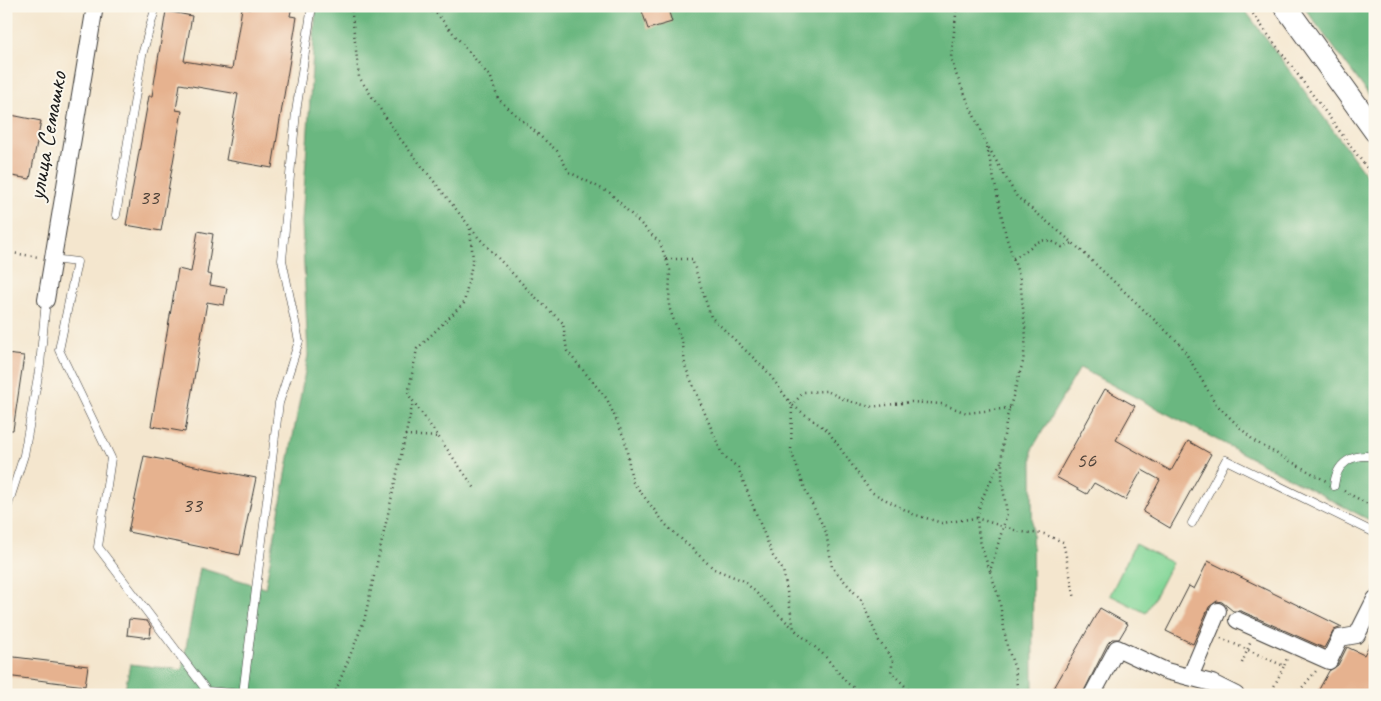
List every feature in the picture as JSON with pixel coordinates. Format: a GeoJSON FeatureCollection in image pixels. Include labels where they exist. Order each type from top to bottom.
{"type":"FeatureCollection","features":[{"type":"Feature","properties":{"kind":"main road"},"geometry":{"type":"LineString","coordinates":[[1285,6],[1375,131]]}},
{"type":"Feature","properties":{"kind":"street","name":"улица Семашко"},"geometry":{"type":"LineString","coordinates":[[46,300],[51,259],[95,6]]}},
{"type":"Feature","properties":{"kind":"street"},"geometry":{"type":"LineString","coordinates":[[1237,620],[1329,662],[1340,638],[1356,635],[1375,599]]}},
{"type":"Feature","properties":{"kind":"street"},"geometry":{"type":"LineString","coordinates":[[1190,677],[1218,611]]}},
{"type":"Feature","properties":{"kind":"street"},"geometry":{"type":"LineString","coordinates":[[1092,695],[1117,648],[1166,671],[1212,683],[1236,695]]}},
{"type":"Feature","properties":{"kind":"lane"},"geometry":{"type":"LineString","coordinates":[[116,215],[142,55],[156,6]]}},
{"type":"Feature","properties":{"kind":"lane"},"geometry":{"type":"LineString","coordinates":[[51,259],[77,262],[59,350],[111,458],[98,547],[207,691],[243,694],[279,403],[299,341],[282,260],[296,112],[312,6]]}},
{"type":"Feature","properties":{"kind":"lane","name":"улица Семашко"},"geometry":{"type":"LineString","coordinates":[[6,510],[24,455],[40,364],[46,300]]}},
{"type":"Feature","properties":{"kind":"lane"},"geometry":{"type":"LineString","coordinates":[[1334,486],[1336,472],[1341,465],[1363,456],[1375,458]]}},
{"type":"Feature","properties":{"kind":"lane"},"geometry":{"type":"LineString","coordinates":[[1192,523],[1226,460],[1375,533]]}},
{"type":"Feature","properties":{"kind":"path"},"geometry":{"type":"LineString","coordinates":[[351,6],[359,77],[398,136],[470,227],[533,296],[563,323],[567,351],[607,399],[621,432],[632,481],[666,525],[714,569],[744,581],[824,655],[847,683],[866,695]]}},
{"type":"Feature","properties":{"kind":"path"},"geometry":{"type":"LineString","coordinates":[[423,6],[437,14],[491,78],[498,99],[557,151],[569,172],[610,194],[660,243],[670,270],[669,307],[684,345],[685,366],[722,454],[738,468],[773,556],[783,570],[794,629]]}},
{"type":"Feature","properties":{"kind":"path"},"geometry":{"type":"LineString","coordinates":[[957,6],[951,58],[986,143],[1017,197],[1073,243],[1181,345],[1216,404],[1254,441],[1375,508]]}},
{"type":"Feature","properties":{"kind":"path"},"geometry":{"type":"LineString","coordinates":[[1247,6],[1375,179]]}},
{"type":"Feature","properties":{"kind":"path"},"geometry":{"type":"LineString","coordinates":[[986,143],[1013,258],[1020,279],[1026,337],[1023,362],[1010,408],[1002,448],[1002,481],[1008,514],[990,571]]}},
{"type":"Feature","properties":{"kind":"path"},"geometry":{"type":"LineString","coordinates":[[470,227],[473,259],[464,303],[417,349],[408,394],[476,490]]}},
{"type":"Feature","properties":{"kind":"path"},"geometry":{"type":"LineString","coordinates":[[1013,258],[1038,241],[1052,240],[1062,247],[1073,243]]}},
{"type":"Feature","properties":{"kind":"path"},"geometry":{"type":"LineString","coordinates":[[6,252],[51,259]]}},
{"type":"Feature","properties":{"kind":"path"},"geometry":{"type":"LineString","coordinates":[[666,259],[692,259],[711,317],[766,370],[792,406],[828,431],[871,492],[913,514],[942,523],[976,518],[1021,532],[1044,534],[1063,542],[1074,599]]}},
{"type":"Feature","properties":{"kind":"path"},"geometry":{"type":"LineString","coordinates":[[914,695],[892,672],[893,660],[879,641],[862,601],[832,567],[826,532],[791,451],[792,406],[804,392],[827,391],[843,399],[870,407],[911,402],[942,404],[968,413],[1010,408]]}},
{"type":"Feature","properties":{"kind":"path"},"geometry":{"type":"LineString","coordinates":[[334,695],[364,621],[413,402]]}},
{"type":"Feature","properties":{"kind":"path"},"geometry":{"type":"LineString","coordinates":[[405,435],[438,437]]}},
{"type":"Feature","properties":{"kind":"path"},"geometry":{"type":"LineString","coordinates":[[1002,461],[982,497],[976,518],[979,542],[999,598],[1007,646],[1015,669],[1018,695]]}},
{"type":"Feature","properties":{"kind":"path"},"geometry":{"type":"LineString","coordinates":[[1209,633],[1284,666]]}},
{"type":"Feature","properties":{"kind":"path"},"geometry":{"type":"LineString","coordinates":[[1242,663],[1253,636]]}},
{"type":"Feature","properties":{"kind":"path"},"geometry":{"type":"LineString","coordinates":[[1270,695],[1290,651]]}},
{"type":"Feature","properties":{"kind":"path"},"geometry":{"type":"LineString","coordinates":[[1296,695],[1325,660]]}},
{"type":"Feature","properties":{"kind":"green space"},"geometry":{"type":"Polygon","coordinates":[[[316,6],[1242,6],[1375,187],[1375,523],[1080,368],[1032,449],[1033,695],[124,695],[130,664],[182,670],[200,568],[265,588],[308,355],[302,222],[316,6]]]}},
{"type":"Feature","properties":{"kind":"green space"},"geometry":{"type":"Polygon","coordinates":[[[1303,6],[1375,6],[1375,103],[1303,6]]]}},
{"type":"Feature","properties":{"kind":"green space"},"geometry":{"type":"Polygon","coordinates":[[[1135,544],[1172,563],[1146,613],[1110,595],[1135,544]]]}},
{"type":"Feature","properties":{"kind":"building"},"geometry":{"type":"Polygon","coordinates":[[[250,6],[292,6],[290,16],[297,17],[272,168],[226,160],[238,94],[180,84],[176,110],[182,111],[161,231],[126,225],[149,96],[152,96],[166,11],[192,16],[184,61],[232,69],[242,8],[250,9],[250,6]]]}},
{"type":"Feature","properties":{"kind":"building"},"geometry":{"type":"Polygon","coordinates":[[[667,6],[672,22],[648,29],[641,8],[667,6]]]}},
{"type":"Feature","properties":{"kind":"building"},"geometry":{"type":"Polygon","coordinates":[[[6,114],[41,121],[30,179],[6,175],[6,114]]]}},
{"type":"Feature","properties":{"kind":"building"},"geometry":{"type":"Polygon","coordinates":[[[198,231],[213,234],[207,274],[212,275],[210,285],[227,288],[224,305],[207,302],[185,432],[151,426],[178,269],[191,272],[198,231]]]}},
{"type":"Feature","properties":{"kind":"building"},"geometry":{"type":"Polygon","coordinates":[[[6,354],[24,356],[13,430],[6,430],[6,354]]]}},
{"type":"Feature","properties":{"kind":"building"},"geometry":{"type":"Polygon","coordinates":[[[1105,389],[1135,406],[1116,440],[1171,471],[1188,441],[1211,454],[1170,528],[1143,512],[1160,480],[1142,470],[1125,500],[1094,483],[1087,494],[1056,477],[1105,389]]]}},
{"type":"Feature","properties":{"kind":"building"},"geometry":{"type":"Polygon","coordinates":[[[144,456],[256,478],[240,555],[128,532],[144,456]]]}},
{"type":"Feature","properties":{"kind":"building"},"geometry":{"type":"Polygon","coordinates":[[[1208,561],[1342,627],[1334,630],[1324,648],[1241,611],[1233,611],[1222,602],[1217,601],[1209,607],[1193,644],[1166,631],[1189,586],[1194,589],[1208,561]]]}},
{"type":"Feature","properties":{"kind":"building"},"geometry":{"type":"Polygon","coordinates":[[[1100,608],[1128,624],[1119,639],[1112,639],[1108,643],[1082,695],[1050,695],[1100,608]]]}},
{"type":"Feature","properties":{"kind":"building"},"geometry":{"type":"Polygon","coordinates":[[[129,619],[147,621],[151,627],[150,638],[127,635],[129,619]]]}},
{"type":"Feature","properties":{"kind":"building"},"geometry":{"type":"Polygon","coordinates":[[[1375,634],[1375,695],[1316,695],[1329,671],[1338,665],[1347,647],[1364,655],[1375,634]]]}},
{"type":"Feature","properties":{"kind":"building"},"geometry":{"type":"Polygon","coordinates":[[[6,656],[88,666],[85,686],[6,676],[6,656]]]}}]}
